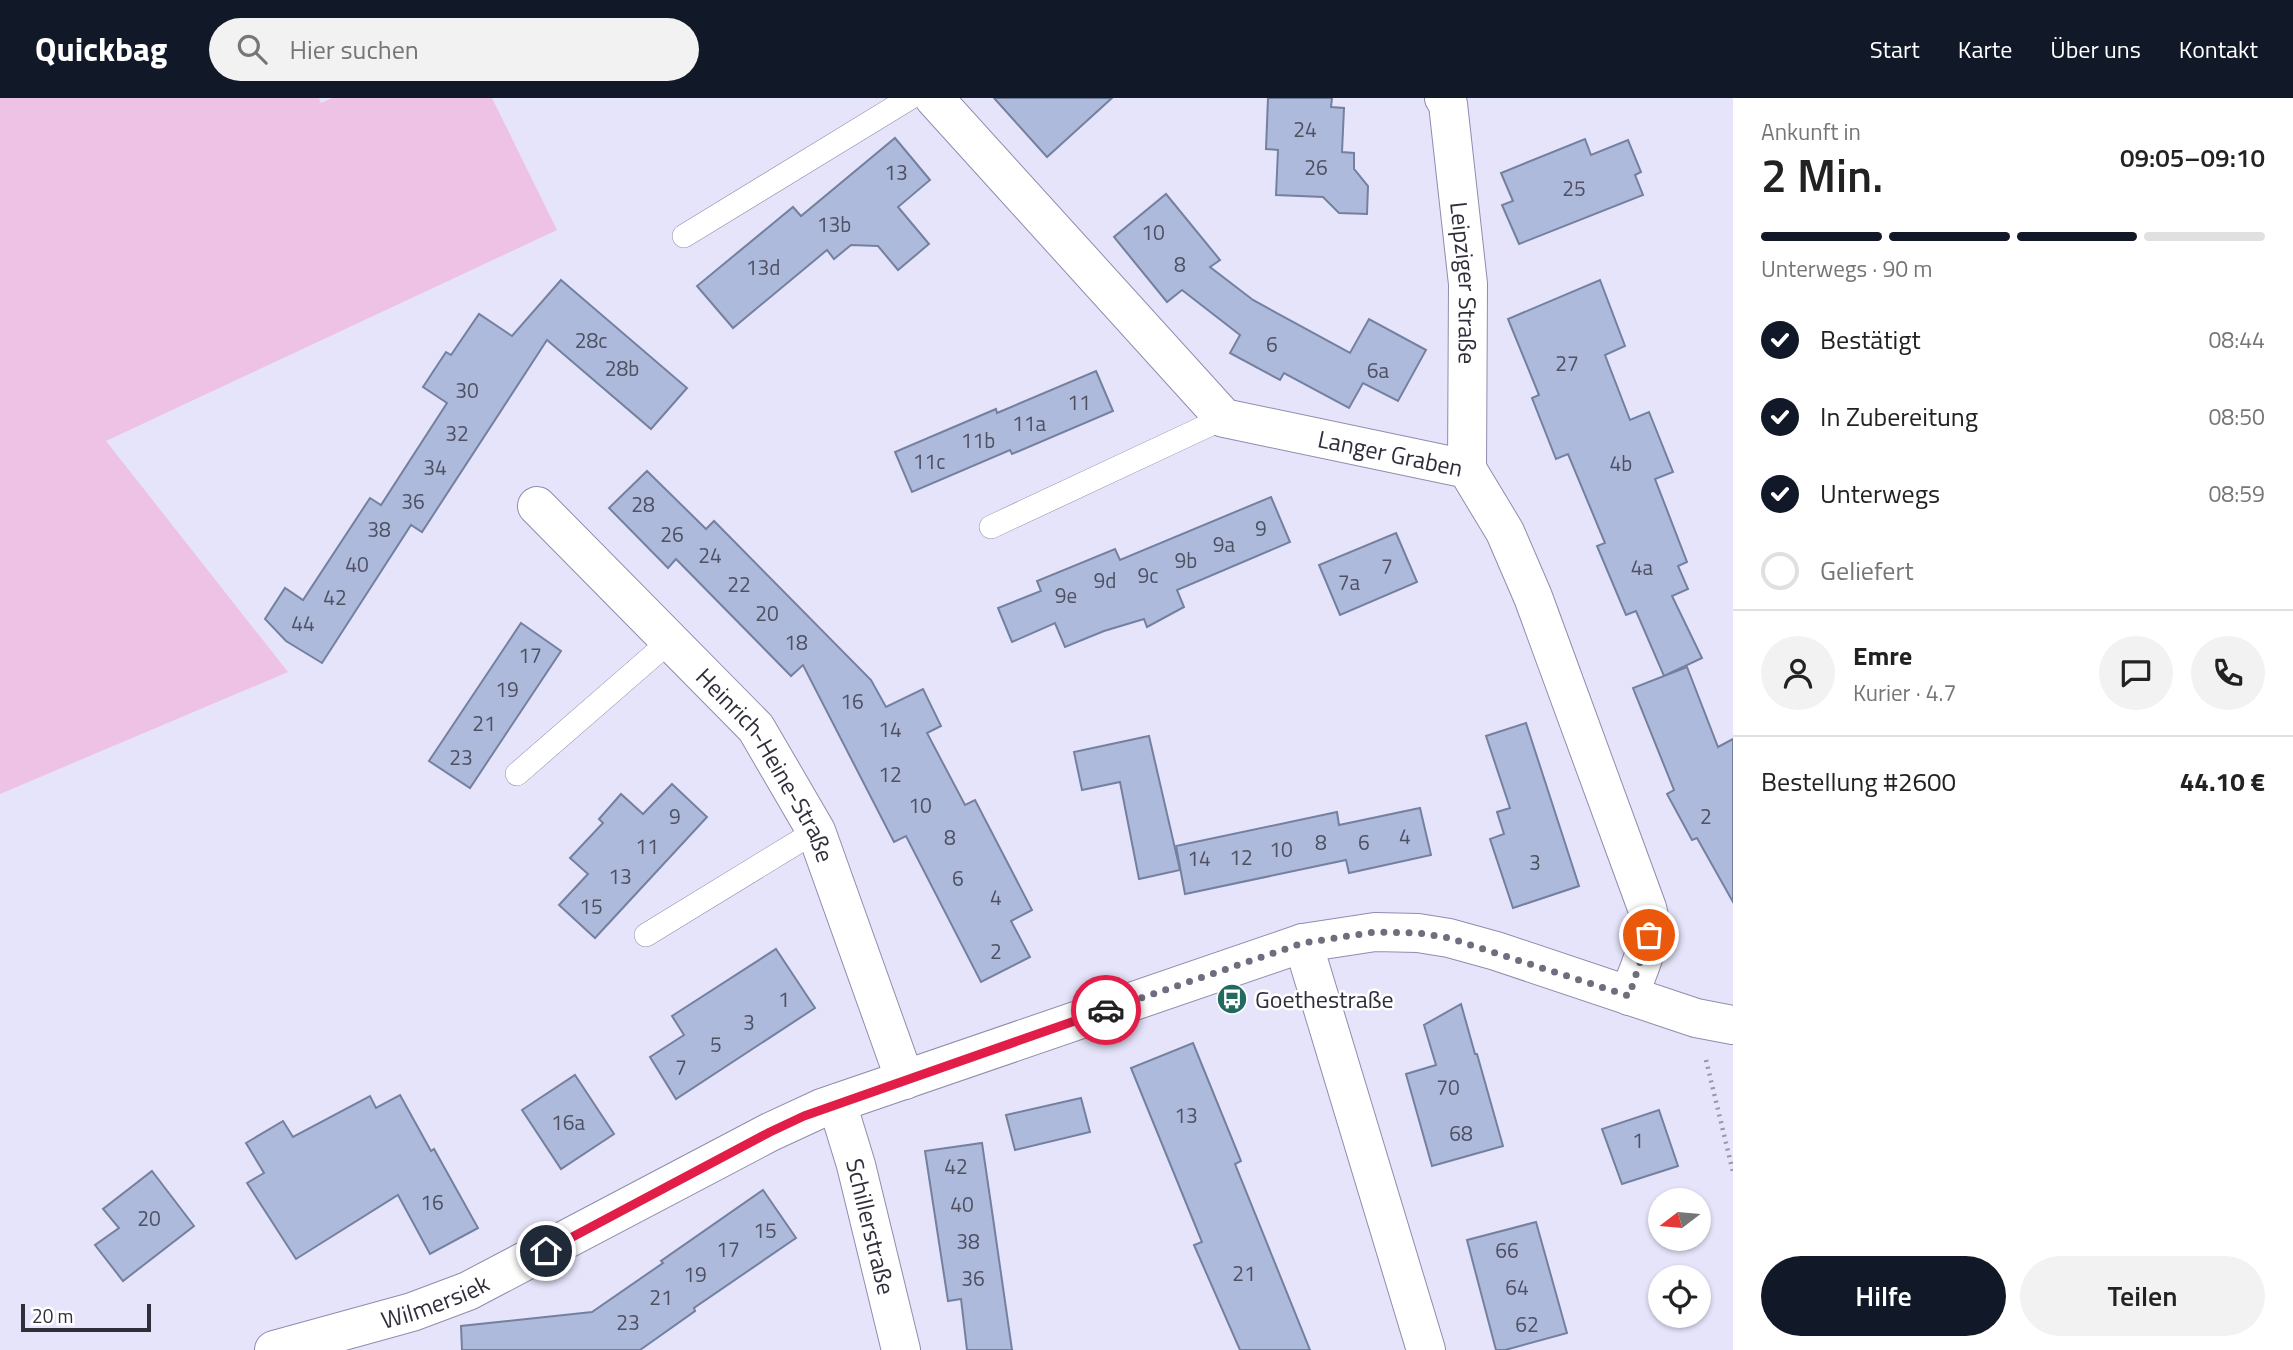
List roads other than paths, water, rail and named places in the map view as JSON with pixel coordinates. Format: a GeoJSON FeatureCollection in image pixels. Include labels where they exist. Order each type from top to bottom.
{"type":"FeatureCollection","features":[{"type":"Feature","properties":{"kind":"street"},"geometry":{"type":"LineString","coordinates":[[934,98],[1224,418]]}},
{"type":"Feature","properties":{"kind":"street","name":"Leipziger Straße"},"geometry":{"type":"LineString","coordinates":[[1444,98],[1447,104],[1468,284],[1466,469]]}},
{"type":"Feature","properties":{"kind":"street","name":"Langer Graben"},"geometry":{"type":"LineString","coordinates":[[1224,418],[1466,469],[1505,532],[1533,597],[1647,908],[1649,935],[1629,996]]}},
{"type":"Feature","properties":{"kind":"street","name":"Heinrich-Heine-Straße"},"geometry":{"type":"LineString","coordinates":[[537,506],[756,728],[816,831],[905,1080]]}},
{"type":"Feature","properties":{"kind":"street","name":"Wilmersiek"},"geometry":{"type":"LineString","coordinates":[[275,1350],[412,1312],[468,1291],[770,1132],[837,1103],[1303,943],[1375,932],[1439,936],[1496,951],[1715,1022]]}},
{"type":"Feature","properties":{"kind":"street"},"geometry":{"type":"LineString","coordinates":[[1303,943],[1426,1350]]}},
{"type":"Feature","properties":{"kind":"street","name":"Schillerstraße"},"geometry":{"type":"LineString","coordinates":[[837,1103],[856,1165],[901,1350]]}},
{"type":"Feature","properties":{"kind":"lane"},"geometry":{"type":"LineString","coordinates":[[684,236],[909,98]]}},
{"type":"Feature","properties":{"kind":"lane"},"geometry":{"type":"LineString","coordinates":[[991,527],[1224,418]]}},
{"type":"Feature","properties":{"kind":"lane"},"geometry":{"type":"LineString","coordinates":[[517,774],[670,641]]}},
{"type":"Feature","properties":{"kind":"lane"},"geometry":{"type":"LineString","coordinates":[[646,935],[816,831]]}},
{"type":"Feature","properties":{"kind":"place","name":"Goethestraße"},"geometry":{"type":"Point","coordinates":[1232,999]}}]}
